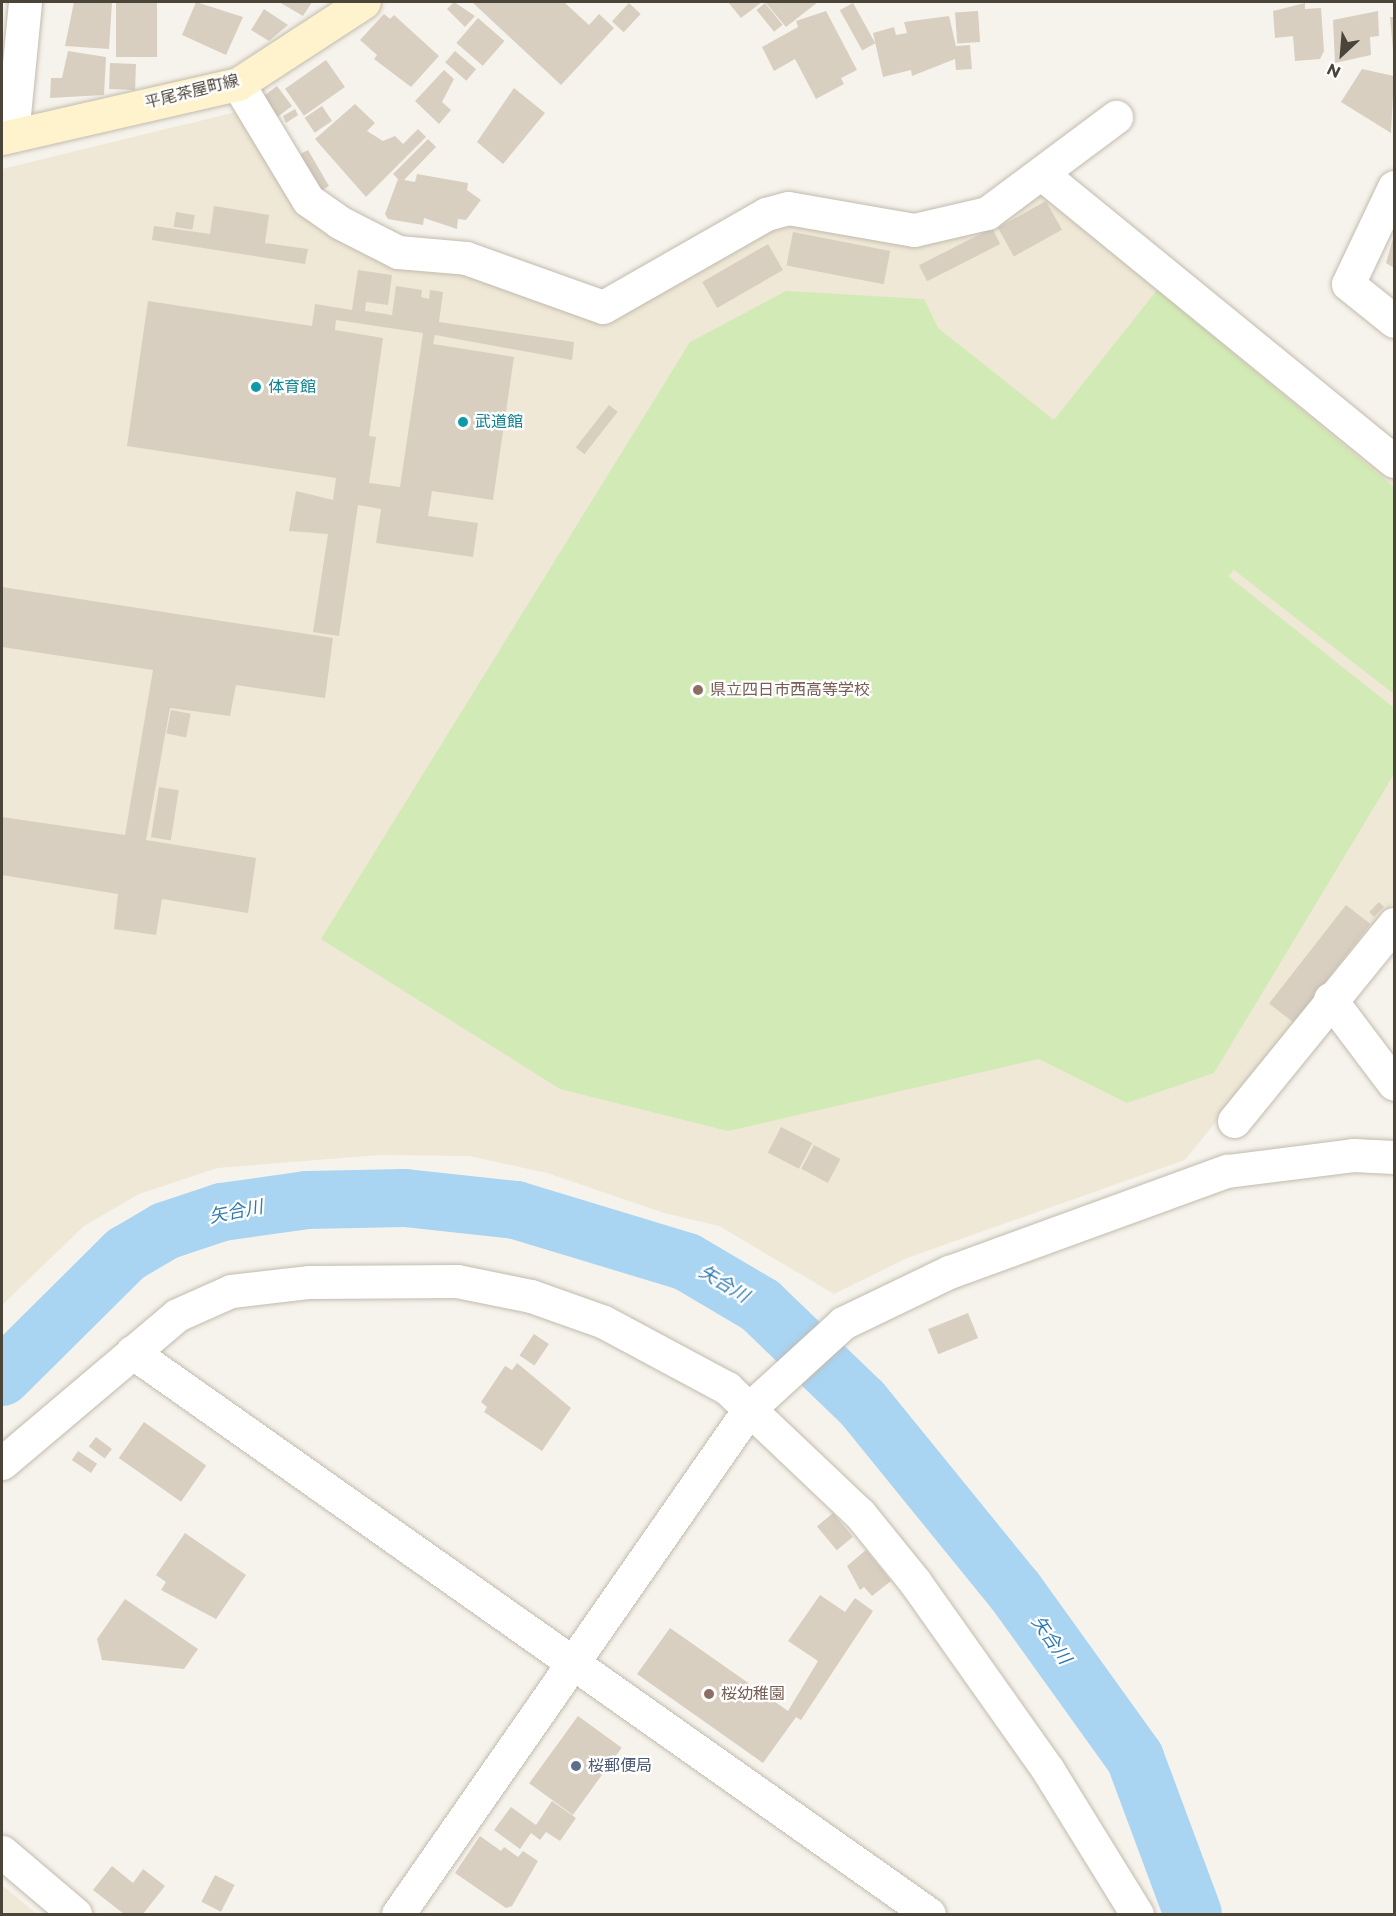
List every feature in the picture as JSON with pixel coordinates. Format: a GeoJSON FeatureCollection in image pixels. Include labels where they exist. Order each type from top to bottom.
{"type":"FeatureCollection","features":[{"type":"Feature","properties":{"kind":"main road","name":"平尾茶屋町線"},"geometry":{"type":"LineString","coordinates":[[7,136],[238,84],[364,2]]}},
{"type":"Feature","properties":{"kind":"street"},"geometry":{"type":"LineString","coordinates":[[7,136],[25,2]]}},
{"type":"Feature","properties":{"kind":"street"},"geometry":{"type":"LineString","coordinates":[[238,84],[308,200],[339,222],[398,252],[466,258],[603,308],[766,214],[788,208],[925,229],[987,213],[1116,117]]}},
{"type":"Feature","properties":{"kind":"street"},"geometry":{"type":"LineString","coordinates":[[1042,174],[1395,461]]}},
{"type":"Feature","properties":{"kind":"street"},"geometry":{"type":"LineString","coordinates":[[1395,187],[1348,284],[1395,321]]}},
{"type":"Feature","properties":{"kind":"street"},"geometry":{"type":"LineString","coordinates":[[1234,1121],[1330,999],[1395,924]]}},
{"type":"Feature","properties":{"kind":"street"},"geometry":{"type":"LineString","coordinates":[[1330,999],[1395,1084]]}},
{"type":"Feature","properties":{"kind":"street"},"geometry":{"type":"LineString","coordinates":[[398,1914],[571,1660],[750,1408],[843,1323],[949,1272],[1227,1171],[1353,1155],[1395,1157]]}},
{"type":"Feature","properties":{"kind":"street"},"geometry":{"type":"LineString","coordinates":[[2,1463],[177,1315],[231,1291],[309,1282],[457,1281],[531,1296],[604,1322],[688,1364],[750,1408],[860,1514],[915,1582],[1048,1770],[1137,1914]]}},
{"type":"Feature","properties":{"kind":"street"},"geometry":{"type":"LineString","coordinates":[[132,1352],[929,1914]]}},
{"type":"Feature","properties":{"kind":"street"},"geometry":{"type":"LineString","coordinates":[[2,1852],[75,1914]]}},
{"type":"Feature","properties":{"kind":"shaded area","name":"県立四日市西高等学校"},"geometry":{"type":"Polygon","coordinates":[[[240,111],[299,207],[609,322],[790,220],[913,241],[1043,191],[1394,478],[1394,902],[1185,1160],[907,1258],[834,1294],[719,1226],[664,1213],[547,1173],[469,1156],[380,1155],[217,1168],[139,1194],[84,1226],[2,1305],[2,169],[240,111]]]}},
{"type":"Feature","properties":{"kind":"shaded area"},"geometry":{"type":"Polygon","coordinates":[[[2,1885],[37,1914],[2,1914],[2,1885]]]}},
{"type":"Feature","properties":{"kind":"green space"},"geometry":{"type":"Polygon","coordinates":[[[1157,290],[1394,487],[1394,694],[1234,570],[1228,576],[1394,708],[1394,774],[1214,1073],[1127,1103],[1039,1059],[728,1131],[560,1089],[321,939],[690,342],[786,291],[924,299],[938,328],[1054,420],[1157,290]]]}},
{"type":"Feature","properties":{"kind":"building"},"geometry":{"type":"Polygon","coordinates":[[[74,2],[112,2],[109,49],[65,46],[74,2]]]}},
{"type":"Feature","properties":{"kind":"building"},"geometry":{"type":"Polygon","coordinates":[[[116,2],[157,2],[157,57],[116,57],[116,2]]]}},
{"type":"Feature","properties":{"kind":"building"},"geometry":{"type":"Polygon","coordinates":[[[196,2],[243,17],[226,55],[182,35],[196,2]]]}},
{"type":"Feature","properties":{"kind":"building"},"geometry":{"type":"Polygon","coordinates":[[[279,2],[312,2],[303,16],[279,2]]]}},
{"type":"Feature","properties":{"kind":"building"},"geometry":{"type":"Polygon","coordinates":[[[454,2],[475,16],[465,27],[447,9],[454,2]]]}},
{"type":"Feature","properties":{"kind":"building"},"geometry":{"type":"Polygon","coordinates":[[[472,2],[564,2],[589,25],[599,14],[614,28],[561,85],[472,2]]]}},
{"type":"Feature","properties":{"kind":"building"},"geometry":{"type":"Polygon","coordinates":[[[728,2],[762,2],[741,18],[728,2]]]}},
{"type":"Feature","properties":{"kind":"building"},"geometry":{"type":"Polygon","coordinates":[[[765,2],[818,2],[786,27],[765,2]]]}},
{"type":"Feature","properties":{"kind":"building"},"geometry":{"type":"Polygon","coordinates":[[[629,3],[641,14],[624,32],[612,21],[629,3]]]}},
{"type":"Feature","properties":{"kind":"building"},"geometry":{"type":"Polygon","coordinates":[[[765,3],[783,25],[774,32],[756,10],[765,3]]]}},
{"type":"Feature","properties":{"kind":"building"},"geometry":{"type":"Polygon","coordinates":[[[853,3],[875,43],[862,51],[840,10],[853,3]]]}},
{"type":"Feature","properties":{"kind":"building"},"geometry":{"type":"Polygon","coordinates":[[[1305,3],[1305,9],[1321,8],[1324,51],[1320,59],[1295,61],[1293,36],[1275,38],[1273,11],[1305,3]]]}},
{"type":"Feature","properties":{"kind":"building"},"geometry":{"type":"Polygon","coordinates":[[[264,9],[288,25],[269,41],[251,30],[264,9]]]}},
{"type":"Feature","properties":{"kind":"building"},"geometry":{"type":"Polygon","coordinates":[[[826,11],[857,70],[841,78],[844,84],[816,99],[795,59],[774,71],[762,47],[798,27],[796,21],[826,11]]]}},
{"type":"Feature","properties":{"kind":"building"},"geometry":{"type":"Polygon","coordinates":[[[978,11],[980,42],[957,44],[955,13],[978,11]]]}},
{"type":"Feature","properties":{"kind":"building"},"geometry":{"type":"Polygon","coordinates":[[[1378,11],[1379,36],[1370,37],[1371,55],[1335,63],[1333,20],[1378,11]]]}},
{"type":"Feature","properties":{"kind":"building"},"geometry":{"type":"Polygon","coordinates":[[[384,14],[390,19],[394,15],[439,56],[411,87],[374,59],[377,55],[360,40],[384,14]]]}},
{"type":"Feature","properties":{"kind":"building"},"geometry":{"type":"Polygon","coordinates":[[[949,16],[956,46],[970,45],[972,69],[956,70],[955,59],[912,76],[911,70],[883,77],[873,33],[894,27],[896,35],[907,33],[904,22],[949,16]]]}},
{"type":"Feature","properties":{"kind":"building"},"geometry":{"type":"Polygon","coordinates":[[[1390,17],[1394,17],[1394,51],[1393,51],[1390,17]]]}},
{"type":"Feature","properties":{"kind":"building"},"geometry":{"type":"Polygon","coordinates":[[[478,18],[504,41],[483,66],[456,43],[478,18]]]}},
{"type":"Feature","properties":{"kind":"building"},"geometry":{"type":"Polygon","coordinates":[[[68,51],[106,57],[104,95],[50,98],[51,78],[62,78],[68,51]]]}},
{"type":"Feature","properties":{"kind":"building"},"geometry":{"type":"Polygon","coordinates":[[[455,51],[476,69],[466,81],[445,62],[455,51]]]}},
{"type":"Feature","properties":{"kind":"building"},"geometry":{"type":"Polygon","coordinates":[[[326,60],[345,87],[304,116],[285,89],[326,60]]]}},
{"type":"Feature","properties":{"kind":"building"},"geometry":{"type":"Polygon","coordinates":[[[110,63],[136,64],[135,90],[109,89],[110,63]]]}},
{"type":"Feature","properties":{"kind":"building"},"geometry":{"type":"Polygon","coordinates":[[[1362,69],[1394,76],[1391,133],[1341,102],[1362,69]]]}},
{"type":"Feature","properties":{"kind":"building"},"geometry":{"type":"Polygon","coordinates":[[[444,70],[454,79],[442,102],[451,110],[439,124],[415,101],[444,70]]]}},
{"type":"Feature","properties":{"kind":"building"},"geometry":{"type":"Polygon","coordinates":[[[277,86],[292,106],[275,119],[260,99],[277,86]]]}},
{"type":"Feature","properties":{"kind":"building"},"geometry":{"type":"Polygon","coordinates":[[[514,88],[545,113],[503,164],[477,142],[514,88]]]}},
{"type":"Feature","properties":{"kind":"building"},"geometry":{"type":"Polygon","coordinates":[[[355,104],[375,123],[367,131],[383,141],[395,136],[403,144],[418,129],[426,137],[366,197],[315,139],[355,104]]]}},
{"type":"Feature","properties":{"kind":"building"},"geometry":{"type":"Polygon","coordinates":[[[322,106],[332,121],[315,133],[305,118],[322,106]]]}},
{"type":"Feature","properties":{"kind":"building"},"geometry":{"type":"Polygon","coordinates":[[[295,109],[298,115],[286,123],[283,116],[295,109]]]}},
{"type":"Feature","properties":{"kind":"building"},"geometry":{"type":"Polygon","coordinates":[[[428,139],[436,147],[404,180],[415,182],[417,174],[468,183],[467,190],[481,200],[466,220],[458,219],[457,229],[424,218],[423,225],[388,219],[385,214],[398,179],[393,174],[428,139]]]}},
{"type":"Feature","properties":{"kind":"building"},"geometry":{"type":"Polygon","coordinates":[[[308,150],[329,186],[319,192],[295,157],[308,150]]]}},
{"type":"Feature","properties":{"kind":"building"},"geometry":{"type":"Polygon","coordinates":[[[1046,201],[1062,230],[1014,257],[998,228],[1046,201]]]}},
{"type":"Feature","properties":{"kind":"building"},"geometry":{"type":"Polygon","coordinates":[[[214,206],[269,215],[265,243],[308,249],[305,264],[152,240],[154,226],[210,234],[214,206]]]}},
{"type":"Feature","properties":{"kind":"building"},"geometry":{"type":"Polygon","coordinates":[[[176,212],[195,215],[192,230],[174,227],[176,212]]]}},
{"type":"Feature","properties":{"kind":"building"},"geometry":{"type":"Polygon","coordinates":[[[992,228],[1000,244],[927,281],[919,265],[992,228]]]}},
{"type":"Feature","properties":{"kind":"building"},"geometry":{"type":"Polygon","coordinates":[[[793,232],[890,251],[884,284],[787,265],[793,232]]]}},
{"type":"Feature","properties":{"kind":"building"},"geometry":{"type":"Polygon","coordinates":[[[1394,235],[1394,268],[1386,263],[1394,235]]]}},
{"type":"Feature","properties":{"kind":"building"},"geometry":{"type":"Polygon","coordinates":[[[768,244],[783,270],[717,308],[702,282],[768,244]]]}},
{"type":"Feature","properties":{"kind":"building"},"geometry":{"type":"Polygon","coordinates":[[[358,270],[392,275],[388,305],[366,302],[365,311],[392,315],[396,286],[422,290],[421,297],[429,299],[430,290],[443,292],[439,322],[574,342],[572,360],[435,335],[433,344],[514,357],[493,500],[432,491],[428,516],[478,523],[473,557],[376,543],[381,509],[358,505],[339,636],[313,632],[328,534],[289,531],[296,491],[333,500],[336,478],[127,446],[148,301],[312,326],[315,304],[352,310],[358,270]],[[336,320],[335,330],[383,338],[369,436],[376,437],[369,483],[400,487],[423,333],[336,320]]]}},
{"type":"Feature","properties":{"kind":"building"},"geometry":{"type":"Polygon","coordinates":[[[609,405],[618,412],[584,454],[576,448],[609,405]]]}},
{"type":"Feature","properties":{"kind":"building"},"geometry":{"type":"Polygon","coordinates":[[[2,587],[333,638],[325,698],[236,685],[230,716],[170,708],[146,840],[256,858],[248,913],[162,899],[156,935],[114,929],[118,894],[2,875],[2,817],[125,835],[153,670],[2,647],[2,587]]]}},
{"type":"Feature","properties":{"kind":"building"},"geometry":{"type":"Polygon","coordinates":[[[171,710],[191,714],[186,737],[166,734],[171,710]]]}},
{"type":"Feature","properties":{"kind":"building"},"geometry":{"type":"Polygon","coordinates":[[[159,787],[179,790],[171,841],[151,837],[159,787]]]}},
{"type":"Feature","properties":{"kind":"building"},"geometry":{"type":"Polygon","coordinates":[[[1379,902],[1384,907],[1374,917],[1369,912],[1379,902]]]}},
{"type":"Feature","properties":{"kind":"building"},"geometry":{"type":"Polygon","coordinates":[[[1346,905],[1370,924],[1293,1023],[1269,1004],[1346,905]]]}},
{"type":"Feature","properties":{"kind":"building"},"geometry":{"type":"Polygon","coordinates":[[[781,1127],[812,1143],[799,1169],[768,1153],[781,1127]]]}},
{"type":"Feature","properties":{"kind":"building"},"geometry":{"type":"Polygon","coordinates":[[[814,1145],[840,1159],[828,1183],[801,1169],[814,1145]]]}},
{"type":"Feature","properties":{"kind":"building"},"geometry":{"type":"Polygon","coordinates":[[[968,1313],[978,1338],[938,1354],[928,1329],[968,1313]]]}},
{"type":"Feature","properties":{"kind":"building"},"geometry":{"type":"Polygon","coordinates":[[[534,1334],[549,1344],[534,1366],[519,1356],[534,1334]]]}},
{"type":"Feature","properties":{"kind":"building"},"geometry":{"type":"Polygon","coordinates":[[[517,1363],[571,1408],[542,1451],[484,1412],[487,1407],[481,1402],[505,1366],[512,1370],[517,1363]]]}},
{"type":"Feature","properties":{"kind":"building"},"geometry":{"type":"Polygon","coordinates":[[[144,1422],[206,1466],[181,1502],[119,1458],[144,1422]]]}},
{"type":"Feature","properties":{"kind":"building"},"geometry":{"type":"Polygon","coordinates":[[[96,1437],[112,1449],[105,1459],[89,1447],[96,1437]]]}},
{"type":"Feature","properties":{"kind":"building"},"geometry":{"type":"Polygon","coordinates":[[[78,1451],[97,1464],[91,1473],[72,1460],[78,1451]]]}},
{"type":"Feature","properties":{"kind":"building"},"geometry":{"type":"Polygon","coordinates":[[[833,1513],[853,1537],[837,1550],[817,1526],[833,1513]]]}},
{"type":"Feature","properties":{"kind":"building"},"geometry":{"type":"Polygon","coordinates":[[[185,1533],[246,1575],[216,1619],[161,1590],[166,1582],[156,1575],[185,1533]]]}},
{"type":"Feature","properties":{"kind":"building"},"geometry":{"type":"Polygon","coordinates":[[[866,1550],[891,1581],[872,1596],[864,1587],[860,1590],[847,1566],[866,1550]]]}},
{"type":"Feature","properties":{"kind":"building"},"geometry":{"type":"Polygon","coordinates":[[[820,1595],[845,1612],[855,1598],[873,1611],[801,1720],[796,1717],[763,1763],[637,1674],[670,1628],[788,1711],[818,1661],[788,1641],[820,1595]]]}},
{"type":"Feature","properties":{"kind":"building"},"geometry":{"type":"Polygon","coordinates":[[[125,1599],[198,1649],[184,1669],[102,1660],[97,1639],[125,1599]]]}},
{"type":"Feature","properties":{"kind":"building","name":"桜郵便局"},"geometry":{"type":"Polygon","coordinates":[[[578,1716],[622,1748],[573,1815],[529,1783],[578,1716]]]}},
{"type":"Feature","properties":{"kind":"building"},"geometry":{"type":"Polygon","coordinates":[[[552,1801],[576,1818],[560,1841],[546,1832],[540,1840],[531,1833],[520,1849],[494,1830],[511,1807],[536,1825],[552,1801]]]}},
{"type":"Feature","properties":{"kind":"building"},"geometry":{"type":"Polygon","coordinates":[[[480,1836],[501,1851],[504,1847],[518,1857],[523,1851],[538,1861],[512,1906],[506,1908],[455,1873],[480,1836]]]}},
{"type":"Feature","properties":{"kind":"building"},"geometry":{"type":"Polygon","coordinates":[[[112,1866],[133,1883],[143,1869],[165,1886],[143,1914],[124,1914],[93,1890],[112,1866]]]}},
{"type":"Feature","properties":{"kind":"building"},"geometry":{"type":"Polygon","coordinates":[[[215,1875],[235,1885],[221,1912],[201,1902],[215,1875]]]}},
{"type":"Feature","properties":{"kind":"waterway","name":"矢合川"},"geometry":{"type":"LineString","coordinates":[[2,1377],[126,1254],[165,1231],[222,1212],[307,1200],[405,1198],[516,1210],[687,1262],[760,1305],[862,1403],[1015,1591],[1135,1758],[1193,1914]]}},
{"type":"Feature","properties":{"kind":"place","name":"体育館"},"geometry":{"type":"Point","coordinates":[256,387]}},
{"type":"Feature","properties":{"kind":"place","name":"武道館"},"geometry":{"type":"Point","coordinates":[463,422]}},
{"type":"Feature","properties":{"kind":"place","name":"県立四日市西高等学校"},"geometry":{"type":"Point","coordinates":[698,690]}},
{"type":"Feature","properties":{"kind":"place","name":"桜幼稚園"},"geometry":{"type":"Point","coordinates":[709,1694]}},
{"type":"Feature","properties":{"kind":"place","name":"桜郵便局"},"geometry":{"type":"Point","coordinates":[576,1766]}}]}
